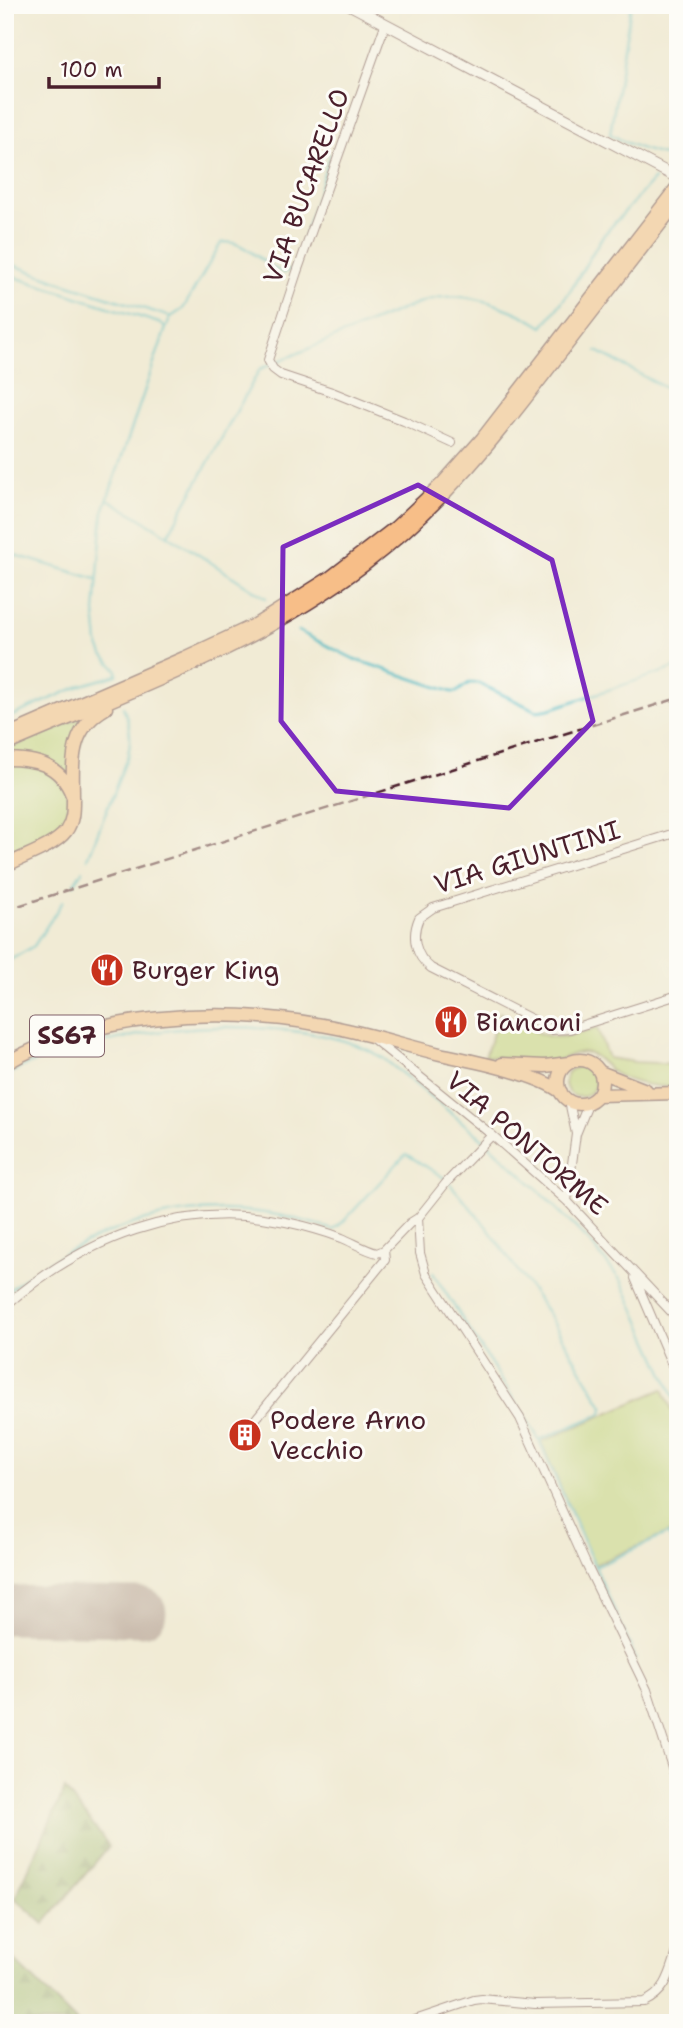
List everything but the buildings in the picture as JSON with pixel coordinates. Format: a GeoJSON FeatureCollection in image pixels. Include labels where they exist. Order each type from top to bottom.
{"type":"FeatureCollection","features":[{"type":"Feature","properties":{"kind":"main road"},"geometry":{"type":"LineString","coordinates":[[5,745],[139,688],[260,632],[338,583],[414,524],[488,447],[675,194]]}},
{"type":"Feature","properties":{"kind":"main road"},"geometry":{"type":"LineString","coordinates":[[5,736],[255,625],[331,577],[396,527],[442,484],[482,439],[675,194]]}},
{"type":"Feature","properties":{"kind":"main road"},"geometry":{"type":"LineString","coordinates":[[5,864],[48,845],[65,832],[72,817],[74,751],[82,730],[96,714],[139,688]]}},
{"type":"Feature","properties":{"kind":"main road"},"geometry":{"type":"LineString","coordinates":[[5,759],[28,760],[49,767],[64,779],[73,798]]}},
{"type":"Feature","properties":{"kind":"main road","name":"SS67"},"geometry":{"type":"LineString","coordinates":[[5,1064],[51,1042],[133,1021],[259,1017],[316,1024],[369,1037]]}},
{"type":"Feature","properties":{"kind":"main road"},"geometry":{"type":"LineString","coordinates":[[369,1037],[540,1080],[581,1104],[594,1098],[653,1092],[678,1093]]}},
{"type":"Feature","properties":{"kind":"main road"},"geometry":{"type":"LineString","coordinates":[[477,1062],[545,1066],[583,1060],[596,1066],[600,1072],[602,1086],[594,1098]]}},
{"type":"Feature","properties":{"kind":"main road"},"geometry":{"type":"LineString","coordinates":[[565,1097],[558,1080],[560,1073],[569,1063]]}},
{"type":"Feature","properties":{"kind":"main road"},"geometry":{"type":"LineString","coordinates":[[600,1072],[653,1092]]}},
{"type":"Feature","properties":{"kind":"street"},"geometry":{"type":"LineString","coordinates":[[350,5],[678,178]]}},
{"type":"Feature","properties":{"kind":"street","name":"VIA BUCARELLO"},"geometry":{"type":"LineString","coordinates":[[385,25],[268,360],[273,369],[281,375],[344,397],[452,443]]}},
{"type":"Feature","properties":{"kind":"street","name":"VIA GIUNTINI"},"geometry":{"type":"LineString","coordinates":[[678,832],[433,908],[419,918],[414,937],[422,960],[431,968],[553,1030],[570,1029],[678,995]]}},
{"type":"Feature","properties":{"kind":"street","name":"VIA PONTORME"},"geometry":{"type":"LineString","coordinates":[[369,1037],[488,1140],[567,1201],[678,1320]]}},
{"type":"Feature","properties":{"kind":"street"},"geometry":{"type":"LineString","coordinates":[[565,1097],[576,1134]]}},
{"type":"Feature","properties":{"kind":"street"},"geometry":{"type":"LineString","coordinates":[[567,1201],[576,1134],[594,1098]]}},
{"type":"Feature","properties":{"kind":"street"},"geometry":{"type":"LineString","coordinates":[[5,1306],[59,1264],[139,1228],[177,1219],[229,1216],[284,1222],[342,1238],[377,1253],[384,1250],[418,1217],[446,1183],[488,1140]]}},
{"type":"Feature","properties":{"kind":"street"},"geometry":{"type":"LineString","coordinates":[[418,1217],[420,1253],[426,1274],[520,1418],[647,1690],[678,1794]]}},
{"type":"Feature","properties":{"kind":"street"},"geometry":{"type":"LineString","coordinates":[[254,1421],[385,1260],[384,1250]]}},
{"type":"Feature","properties":{"kind":"street"},"geometry":{"type":"LineString","coordinates":[[633,1272],[675,1364],[678,1378]]}},
{"type":"Feature","properties":{"kind":"street"},"geometry":{"type":"LineString","coordinates":[[406,2023],[482,1999],[535,2004],[644,2002],[655,1997],[665,1986],[678,1949]]}},
{"type":"Feature","properties":{"kind":"highlighted area"},"geometry":{"type":"Polygon","coordinates":[[[418,485],[552,560],[593,721],[509,808],[336,791],[281,721],[283,547],[418,485]]]}},
{"type":"Feature","properties":{"kind":"green space"},"geometry":{"type":"Polygon","coordinates":[[[89,714],[71,777],[5,756],[5,750],[89,714]]]}},
{"type":"Feature","properties":{"kind":"green space"},"geometry":{"type":"Polygon","coordinates":[[[5,762],[46,768],[67,791],[68,804],[67,817],[60,831],[29,850],[5,858],[5,762]]]}},
{"type":"Feature","properties":{"kind":"green space"},"geometry":{"type":"Polygon","coordinates":[[[500,1013],[547,1036],[567,1036],[597,1028],[608,1058],[678,1064],[678,1087],[625,1079],[588,1053],[539,1062],[485,1056],[500,1013]]]}},
{"type":"Feature","properties":{"kind":"green space"},"geometry":{"type":"Polygon","coordinates":[[[580,1067],[591,1071],[595,1082],[591,1093],[580,1097],[569,1093],[565,1082],[569,1071],[580,1067]]]}},
{"type":"Feature","properties":{"kind":"green space"},"geometry":{"type":"Polygon","coordinates":[[[663,1389],[678,1424],[678,1529],[594,1565],[541,1442],[663,1389]]]}},
{"type":"Feature","properties":{"kind":"green space"},"geometry":{"type":"Polygon","coordinates":[[[65,1789],[109,1846],[44,1924],[15,1898],[65,1789]]]}},
{"type":"Feature","properties":{"kind":"green space"},"geometry":{"type":"Polygon","coordinates":[[[5,1951],[78,2023],[5,2023],[5,1951]]]}},
{"type":"Feature","properties":{"kind":"waterway"},"geometry":{"type":"LineString","coordinates":[[631,5],[610,134],[626,143],[678,158]]}},
{"type":"Feature","properties":{"kind":"waterway"},"geometry":{"type":"LineString","coordinates":[[5,719],[82,685],[117,675],[117,670],[103,655],[98,643],[95,612],[103,512],[166,328],[171,317],[183,309],[221,243],[238,244],[284,273],[291,269],[296,263],[330,154]]}},
{"type":"Feature","properties":{"kind":"waterway"},"geometry":{"type":"LineString","coordinates":[[168,535],[260,369],[418,303],[438,298],[457,297],[483,301],[509,309],[543,327],[570,291],[602,237],[654,179]]}},
{"type":"Feature","properties":{"kind":"waterway"},"geometry":{"type":"LineString","coordinates":[[5,262],[171,317]]}},
{"type":"Feature","properties":{"kind":"waterway"},"geometry":{"type":"LineString","coordinates":[[5,274],[162,324],[166,328]]}},
{"type":"Feature","properties":{"kind":"waterway"},"geometry":{"type":"LineString","coordinates":[[597,351],[678,395]]}},
{"type":"Feature","properties":{"kind":"waterway"},"geometry":{"type":"LineString","coordinates":[[108,499],[266,598]]}},
{"type":"Feature","properties":{"kind":"waterway"},"geometry":{"type":"LineString","coordinates":[[5,552],[96,579]]}},
{"type":"Feature","properties":{"kind":"waterway"},"geometry":{"type":"LineString","coordinates":[[298,631],[354,659],[452,692],[457,692],[469,683],[478,683],[537,711],[678,667]]}},
{"type":"Feature","properties":{"kind":"waterway"},"geometry":{"type":"LineString","coordinates":[[88,858],[128,755],[130,731],[123,707]]}},
{"type":"Feature","properties":{"kind":"waterway"},"geometry":{"type":"LineString","coordinates":[[74,884],[83,870]]}},
{"type":"Feature","properties":{"kind":"waterway"},"geometry":{"type":"LineString","coordinates":[[5,963],[34,946],[63,901]]}},
{"type":"Feature","properties":{"kind":"waterway"},"geometry":{"type":"LineString","coordinates":[[5,1078],[27,1065],[95,1045],[144,1034],[193,1028],[243,1027],[299,1032],[343,1040],[370,1051],[383,1058],[483,1139],[587,1239],[622,1282],[678,1405]]}},
{"type":"Feature","properties":{"kind":"waterway"},"geometry":{"type":"LineString","coordinates":[[5,1293],[43,1266],[81,1245],[121,1228],[161,1217],[202,1211],[244,1211],[288,1217],[333,1230],[406,1154],[446,1179],[487,1227],[547,1312],[604,1408],[601,1414],[539,1440]]}},
{"type":"Feature","properties":{"kind":"waterway"},"geometry":{"type":"LineString","coordinates":[[433,1273],[536,1434],[636,1659]]}},
{"type":"Feature","properties":{"kind":"waterway"},"geometry":{"type":"LineString","coordinates":[[595,1567],[668,1534],[678,1552]]}},
{"type":"Feature","properties":{"kind":"runway"},"geometry":{"type":"LineString","coordinates":[[5,1610],[142,1612]]}},
{"type":"Feature","properties":{"kind":"railway"},"geometry":{"type":"LineString","coordinates":[[5,910],[678,698]]}},
{"type":"Feature","properties":{"kind":"place","name":"Burger King"},"geometry":{"type":"Point","coordinates":[107,970]}},
{"type":"Feature","properties":{"kind":"place","name":"Bianconi"},"geometry":{"type":"Point","coordinates":[451,1022]}},
{"type":"Feature","properties":{"kind":"place","name":"Podere Arno Vecchio"},"geometry":{"type":"Point","coordinates":[245,1435]}}]}
